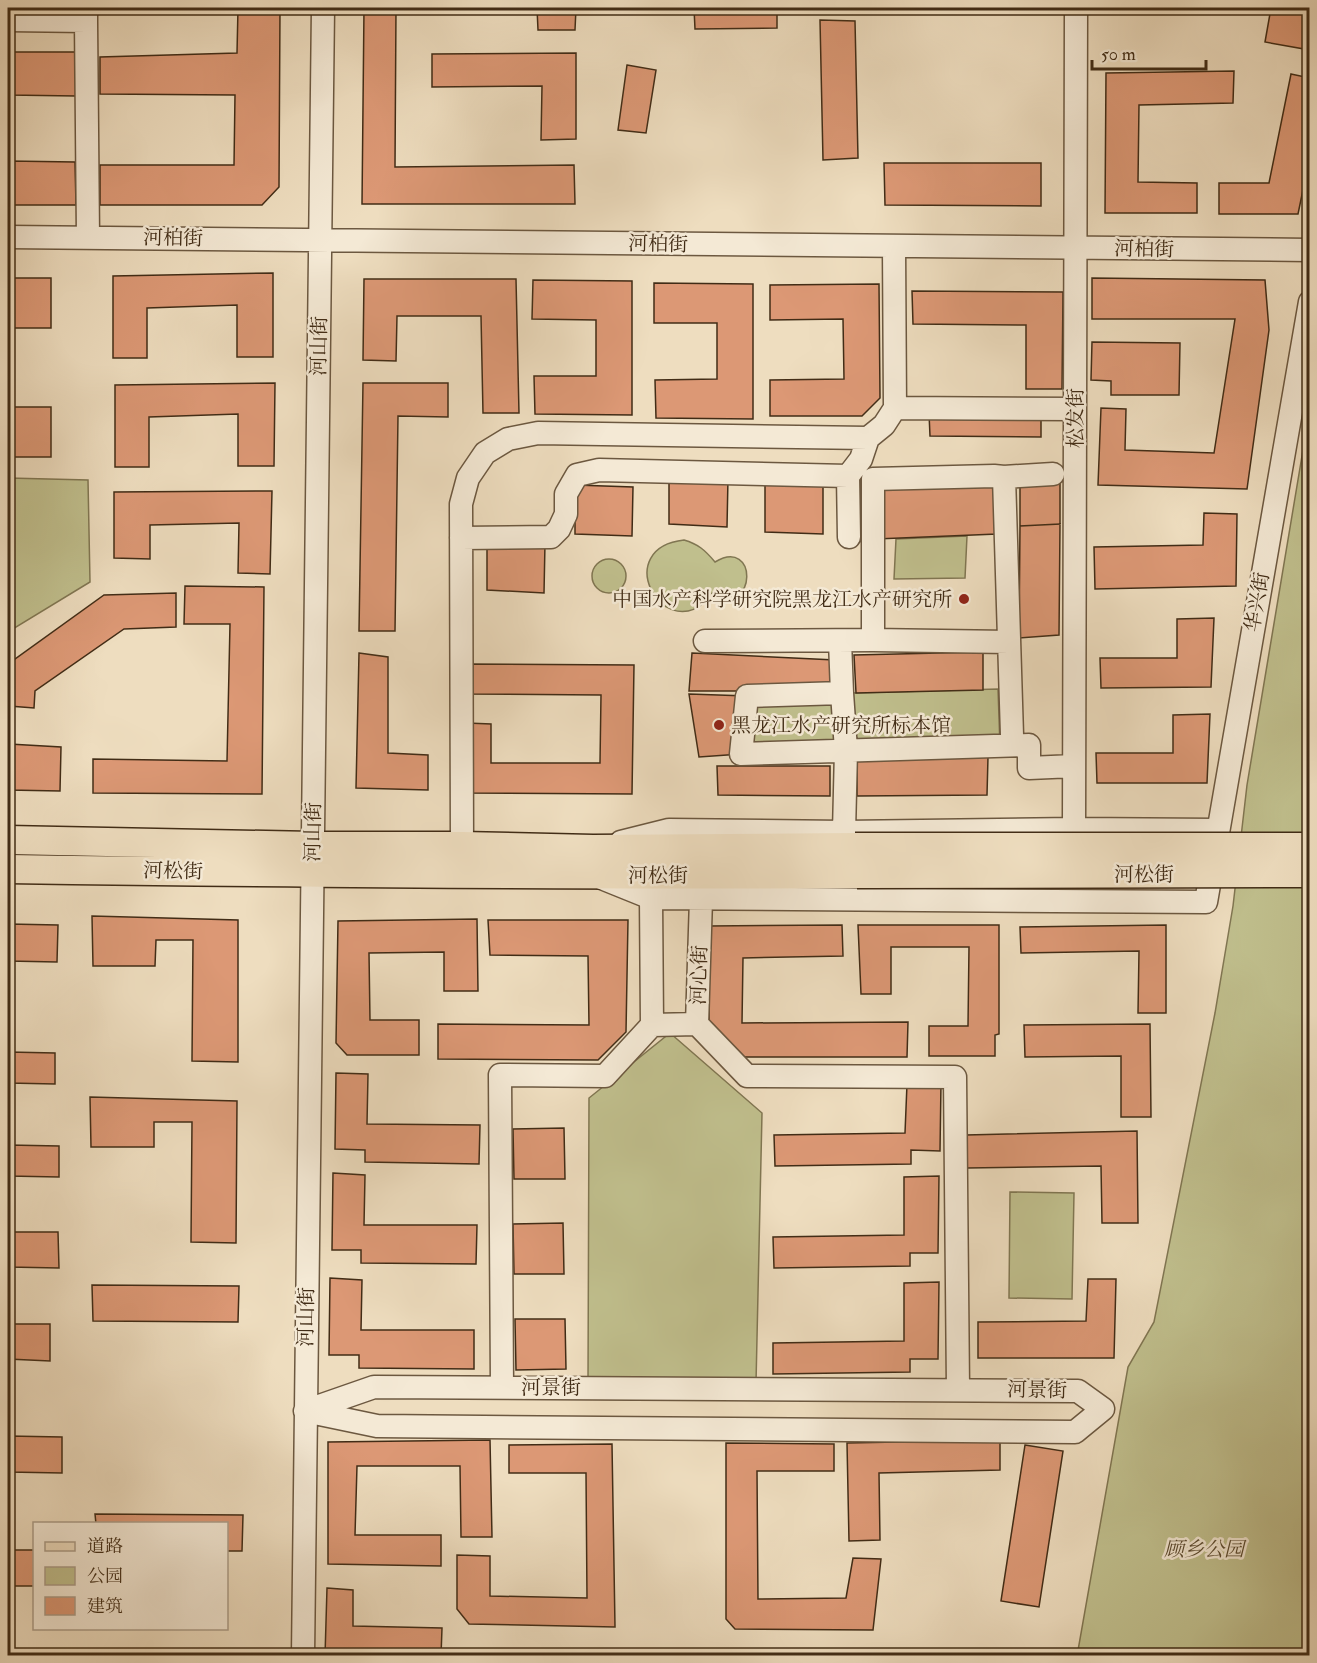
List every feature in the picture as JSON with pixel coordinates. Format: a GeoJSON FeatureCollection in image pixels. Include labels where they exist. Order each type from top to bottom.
{"type":"FeatureCollection","features":[{"type":"Feature","properties":{"kind":"main road"},"geometry":{"type":"LineString","coordinates":[[8,840],[313,860],[462,846],[595,862]]}},
{"type":"Feature","properties":{"kind":"main road","name":"河松街"},"geometry":{"type":"LineString","coordinates":[[8,869],[313,860],[595,862],[852,851],[1310,847]]}},
{"type":"Feature","properties":{"kind":"main road","name":"河松街"},"geometry":{"type":"LineString","coordinates":[[852,851],[1310,873]]}},
{"type":"Feature","properties":{"kind":"street","name":"河山街"},"geometry":{"type":"LineString","coordinates":[[303,1656],[323,8]]}},
{"type":"Feature","properties":{"kind":"street","name":"松发街"},"geometry":{"type":"LineString","coordinates":[[1074,829],[1076,8]]}},
{"type":"Feature","properties":{"kind":"street"},"geometry":{"type":"LineString","coordinates":[[8,20],[86,14],[88,237]]}},
{"type":"Feature","properties":{"kind":"street","name":"河柏街"},"geometry":{"type":"LineString","coordinates":[[8,237],[1310,250]]}},
{"type":"Feature","properties":{"kind":"street"},"geometry":{"type":"LineString","coordinates":[[849,537],[848,476],[861,459],[868,438],[884,425],[895,408],[894,246]]}},
{"type":"Feature","properties":{"kind":"street","name":"华兴街"},"geometry":{"type":"LineString","coordinates":[[701,899],[1206,902],[1310,302]]}},
{"type":"Feature","properties":{"kind":"street"},"geometry":{"type":"LineString","coordinates":[[895,408],[1075,409]]}},
{"type":"Feature","properties":{"kind":"street"},"geometry":{"type":"LineString","coordinates":[[462,846],[461,504],[468,478],[486,453],[508,439],[538,433],[868,438]]}},
{"type":"Feature","properties":{"kind":"street"},"geometry":{"type":"LineString","coordinates":[[461,538],[551,537],[559,529],[566,514],[566,494],[577,476],[599,470],[848,476]]}},
{"type":"Feature","properties":{"kind":"street"},"geometry":{"type":"LineString","coordinates":[[873,640],[873,480],[1053,474]]}},
{"type":"Feature","properties":{"kind":"street"},"geometry":{"type":"LineString","coordinates":[[1004,477],[1012,735]]}},
{"type":"Feature","properties":{"kind":"street"},"geometry":{"type":"LineString","coordinates":[[705,641],[1009,642]]}},
{"type":"Feature","properties":{"kind":"street"},"geometry":{"type":"LineString","coordinates":[[840,641],[852,851]]}},
{"type":"Feature","properties":{"kind":"street"},"geometry":{"type":"LineString","coordinates":[[842,693],[747,696],[741,754],[1029,745],[1029,768],[1074,766]]}},
{"type":"Feature","properties":{"kind":"street"},"geometry":{"type":"LineString","coordinates":[[595,862],[669,830],[852,851],[1074,829],[1218,830]]}},
{"type":"Feature","properties":{"kind":"street"},"geometry":{"type":"LineString","coordinates":[[595,862],[651,898],[701,899]]}},
{"type":"Feature","properties":{"kind":"street"},"geometry":{"type":"LineString","coordinates":[[502,1387],[500,1075],[605,1076],[652,1025],[651,898]]}},
{"type":"Feature","properties":{"kind":"street","name":"河心街"},"geometry":{"type":"LineString","coordinates":[[652,1025],[697,1024],[701,899]]}},
{"type":"Feature","properties":{"kind":"street"},"geometry":{"type":"LineString","coordinates":[[697,1024],[747,1076],[956,1077],[958,1389]]}},
{"type":"Feature","properties":{"kind":"street","name":"河景街"},"geometry":{"type":"LineString","coordinates":[[374,1387],[1078,1391],[1103,1409],[1075,1432],[377,1426],[305,1412],[374,1387]]}},
{"type":"Feature","properties":{"kind":"green space","name":"顾乡公园"},"geometry":{"type":"Polygon","coordinates":[[[1309,414],[1309,1655],[1077,1656],[1128,1367],[1154,1322],[1215,1013],[1233,906],[1247,785],[1309,414]]]}},
{"type":"Feature","properties":{"kind":"green space"},"geometry":{"type":"Polygon","coordinates":[[[8,478],[88,480],[90,582],[8,632],[8,478]]]}},
{"type":"Feature","properties":{"kind":"green space"},"geometry":{"type":"Polygon","coordinates":[[[967,536],[965,578],[894,579],[896,539],[967,536]]]}},
{"type":"Feature","properties":{"kind":"green space"},"geometry":{"type":"Polygon","coordinates":[[[684,540],[701,548],[715,562],[729,557],[739,559],[745,567],[747,577],[745,587],[738,594],[728,596],[714,591],[705,602],[688,611],[673,610],[660,602],[651,589],[647,573],[651,559],[662,547],[684,540]]]}},
{"type":"Feature","properties":{"kind":"green space"},"geometry":{"type":"Polygon","coordinates":[[[609,559],[621,564],[626,576],[621,588],[609,593],[597,588],[592,576],[597,564],[609,559]]]}},
{"type":"Feature","properties":{"kind":"green space"},"geometry":{"type":"Polygon","coordinates":[[[998,689],[1000,747],[741,754],[747,696],[998,689]]]}},
{"type":"Feature","properties":{"kind":"green space"},"geometry":{"type":"Polygon","coordinates":[[[670,1033],[762,1113],[756,1383],[588,1384],[589,1098],[670,1033]]]}},
{"type":"Feature","properties":{"kind":"green space"},"geometry":{"type":"Polygon","coordinates":[[[1010,1192],[1074,1193],[1072,1299],[1009,1298],[1010,1192]]]}},
{"type":"Feature","properties":{"kind":"building"},"geometry":{"type":"Polygon","coordinates":[[[238,8],[280,8],[279,187],[262,205],[100,205],[100,165],[234,165],[235,95],[100,94],[100,57],[237,53],[238,8]]]}},
{"type":"Feature","properties":{"kind":"building"},"geometry":{"type":"Polygon","coordinates":[[[364,8],[396,8],[395,167],[574,165],[575,204],[362,204],[364,8]]]}},
{"type":"Feature","properties":{"kind":"building"},"geometry":{"type":"Polygon","coordinates":[[[537,8],[576,8],[575,30],[538,30],[537,8]]]}},
{"type":"Feature","properties":{"kind":"building"},"geometry":{"type":"Polygon","coordinates":[[[694,8],[777,8],[777,28],[695,29],[694,8]]]}},
{"type":"Feature","properties":{"kind":"building"},"geometry":{"type":"Polygon","coordinates":[[[861,8],[926,8],[926,11],[861,11],[861,8]]]}},
{"type":"Feature","properties":{"kind":"building"},"geometry":{"type":"Polygon","coordinates":[[[935,8],[1043,8],[1043,10],[935,11],[935,8]]]}},
{"type":"Feature","properties":{"kind":"building"},"geometry":{"type":"Polygon","coordinates":[[[1271,8],[1310,8],[1310,50],[1265,42],[1271,8]]]}},
{"type":"Feature","properties":{"kind":"building"},"geometry":{"type":"Polygon","coordinates":[[[820,20],[855,21],[858,158],[823,160],[820,20]]]}},
{"type":"Feature","properties":{"kind":"building"},"geometry":{"type":"Polygon","coordinates":[[[8,52],[76,52],[76,96],[8,95],[8,52]]]}},
{"type":"Feature","properties":{"kind":"building"},"geometry":{"type":"Polygon","coordinates":[[[576,53],[576,139],[541,140],[542,86],[432,87],[432,54],[576,53]]]}},
{"type":"Feature","properties":{"kind":"building"},"geometry":{"type":"Polygon","coordinates":[[[627,65],[656,70],[646,133],[618,130],[627,65]]]}},
{"type":"Feature","properties":{"kind":"building"},"geometry":{"type":"Polygon","coordinates":[[[1234,71],[1233,103],[1139,105],[1138,182],[1197,183],[1197,213],[1105,213],[1106,73],[1234,71]]]}},
{"type":"Feature","properties":{"kind":"building"},"geometry":{"type":"Polygon","coordinates":[[[1291,74],[1310,78],[1310,156],[1298,214],[1219,214],[1219,183],[1269,183],[1291,74]]]}},
{"type":"Feature","properties":{"kind":"building"},"geometry":{"type":"Polygon","coordinates":[[[8,161],[75,162],[76,205],[8,205],[8,161]]]}},
{"type":"Feature","properties":{"kind":"building"},"geometry":{"type":"Polygon","coordinates":[[[884,163],[1041,163],[1041,206],[885,205],[884,163]]]}},
{"type":"Feature","properties":{"kind":"building"},"geometry":{"type":"Polygon","coordinates":[[[273,273],[273,357],[237,357],[237,305],[147,308],[147,358],[113,358],[113,276],[273,273]]]}},
{"type":"Feature","properties":{"kind":"building"},"geometry":{"type":"Polygon","coordinates":[[[8,278],[51,278],[51,328],[8,328],[8,278]]]}},
{"type":"Feature","properties":{"kind":"building"},"geometry":{"type":"Polygon","coordinates":[[[1092,278],[1265,280],[1269,330],[1247,489],[1098,485],[1101,408],[1126,409],[1125,450],[1214,453],[1235,319],[1092,319],[1092,278]]]}},
{"type":"Feature","properties":{"kind":"building"},"geometry":{"type":"Polygon","coordinates":[[[364,279],[516,279],[519,413],[483,413],[481,316],[397,316],[396,361],[363,360],[364,279]]]}},
{"type":"Feature","properties":{"kind":"building"},"geometry":{"type":"Polygon","coordinates":[[[533,280],[632,281],[632,415],[535,414],[534,376],[596,376],[596,320],[532,319],[533,280]]]}},
{"type":"Feature","properties":{"kind":"building"},"geometry":{"type":"Polygon","coordinates":[[[654,283],[753,284],[753,419],[656,418],[655,380],[717,379],[717,323],[654,323],[654,283]]]}},
{"type":"Feature","properties":{"kind":"building"},"geometry":{"type":"Polygon","coordinates":[[[879,284],[880,398],[862,416],[770,416],[770,380],[844,379],[843,319],[770,320],[770,285],[879,284]]]}},
{"type":"Feature","properties":{"kind":"building"},"geometry":{"type":"Polygon","coordinates":[[[912,291],[1063,292],[1062,389],[1026,389],[1026,325],[913,324],[912,291]]]}},
{"type":"Feature","properties":{"kind":"building"},"geometry":{"type":"Polygon","coordinates":[[[1092,342],[1180,343],[1179,395],[1111,395],[1111,381],[1091,380],[1092,342]]]}},
{"type":"Feature","properties":{"kind":"building"},"geometry":{"type":"Polygon","coordinates":[[[275,383],[274,466],[238,466],[238,414],[149,417],[149,467],[115,467],[115,385],[275,383]]]}},
{"type":"Feature","properties":{"kind":"building"},"geometry":{"type":"Polygon","coordinates":[[[363,383],[448,383],[448,417],[398,416],[395,631],[359,631],[363,383]]]}},
{"type":"Feature","properties":{"kind":"building"},"geometry":{"type":"Polygon","coordinates":[[[8,407],[51,407],[51,457],[8,457],[8,407]]]}},
{"type":"Feature","properties":{"kind":"building"},"geometry":{"type":"Polygon","coordinates":[[[929,413],[1041,413],[1041,437],[930,436],[929,413]]]}},
{"type":"Feature","properties":{"kind":"building"},"geometry":{"type":"Polygon","coordinates":[[[669,476],[728,478],[727,527],[669,524],[669,476]]]}},
{"type":"Feature","properties":{"kind":"building"},"geometry":{"type":"Polygon","coordinates":[[[994,480],[997,534],[876,539],[877,482],[994,480]]]}},
{"type":"Feature","properties":{"kind":"building"},"geometry":{"type":"Polygon","coordinates":[[[765,483],[823,485],[823,534],[765,532],[765,483]]]}},
{"type":"Feature","properties":{"kind":"building"},"geometry":{"type":"Polygon","coordinates":[[[1060,483],[1060,524],[1020,526],[1020,485],[1060,483]]]}},
{"type":"Feature","properties":{"kind":"building"},"geometry":{"type":"Polygon","coordinates":[[[575,485],[633,487],[632,536],[575,534],[575,485]]]}},
{"type":"Feature","properties":{"kind":"building"},"geometry":{"type":"Polygon","coordinates":[[[272,491],[270,574],[238,573],[239,523],[150,525],[150,559],[114,558],[114,492],[272,491]]]}},
{"type":"Feature","properties":{"kind":"building"},"geometry":{"type":"Polygon","coordinates":[[[1204,513],[1237,514],[1236,586],[1095,589],[1094,547],[1203,545],[1204,513]]]}},
{"type":"Feature","properties":{"kind":"building"},"geometry":{"type":"Polygon","coordinates":[[[1060,524],[1059,635],[1019,638],[1020,526],[1060,524]]]}},
{"type":"Feature","properties":{"kind":"building"},"geometry":{"type":"Polygon","coordinates":[[[487,542],[545,543],[544,593],[487,590],[487,542]]]}},
{"type":"Feature","properties":{"kind":"building"},"geometry":{"type":"Polygon","coordinates":[[[185,586],[264,587],[262,794],[93,793],[93,759],[227,761],[230,624],[184,624],[185,586]]]}},
{"type":"Feature","properties":{"kind":"building"},"geometry":{"type":"Polygon","coordinates":[[[176,593],[176,627],[124,629],[35,691],[34,708],[9,706],[11,662],[104,595],[176,593]]]}},
{"type":"Feature","properties":{"kind":"building"},"geometry":{"type":"Polygon","coordinates":[[[1214,618],[1211,687],[1101,688],[1100,658],[1177,658],[1177,619],[1214,618]]]}},
{"type":"Feature","properties":{"kind":"building"},"geometry":{"type":"Polygon","coordinates":[[[983,652],[983,690],[856,693],[854,655],[983,652]]]}},
{"type":"Feature","properties":{"kind":"building"},"geometry":{"type":"Polygon","coordinates":[[[359,653],[388,657],[388,753],[428,755],[428,790],[356,788],[359,653]]]}},
{"type":"Feature","properties":{"kind":"building"},"geometry":{"type":"Polygon","coordinates":[[[692,653],[835,660],[835,691],[689,691],[692,653]]]}},
{"type":"Feature","properties":{"kind":"building"},"geometry":{"type":"Polygon","coordinates":[[[468,664],[634,665],[632,794],[468,793],[467,723],[491,724],[491,763],[600,763],[601,695],[468,694],[468,664]]]}},
{"type":"Feature","properties":{"kind":"building","name":"黑龙江水产研究所标本馆"},"geometry":{"type":"Polygon","coordinates":[[[689,694],[747,696],[741,754],[699,757],[689,694]]]}},
{"type":"Feature","properties":{"kind":"building"},"geometry":{"type":"Polygon","coordinates":[[[1210,714],[1207,783],[1097,783],[1096,753],[1173,753],[1173,715],[1210,714]]]}},
{"type":"Feature","properties":{"kind":"building"},"geometry":{"type":"Polygon","coordinates":[[[9,744],[61,747],[60,791],[8,790],[9,744]]]}},
{"type":"Feature","properties":{"kind":"building"},"geometry":{"type":"Polygon","coordinates":[[[988,757],[987,795],[857,796],[857,758],[988,757]]]}},
{"type":"Feature","properties":{"kind":"building"},"geometry":{"type":"Polygon","coordinates":[[[717,766],[830,766],[830,796],[718,795],[717,766]]]}},
{"type":"Feature","properties":{"kind":"building"},"geometry":{"type":"Polygon","coordinates":[[[92,916],[238,920],[238,1062],[192,1061],[193,940],[156,940],[155,966],[93,966],[92,916]]]}},
{"type":"Feature","properties":{"kind":"building"},"geometry":{"type":"Polygon","coordinates":[[[477,919],[478,991],[444,991],[444,952],[369,953],[370,1020],[419,1020],[419,1055],[347,1055],[336,1043],[338,921],[477,919]]]}},
{"type":"Feature","properties":{"kind":"building"},"geometry":{"type":"Polygon","coordinates":[[[488,920],[628,920],[626,1032],[598,1060],[438,1059],[438,1024],[589,1025],[588,956],[490,955],[488,920]]]}},
{"type":"Feature","properties":{"kind":"building"},"geometry":{"type":"Polygon","coordinates":[[[8,924],[58,925],[57,962],[8,961],[8,924]]]}},
{"type":"Feature","properties":{"kind":"building"},"geometry":{"type":"Polygon","coordinates":[[[842,925],[843,956],[743,958],[742,1023],[908,1022],[907,1057],[744,1057],[709,1027],[709,926],[842,925]]]}},
{"type":"Feature","properties":{"kind":"building"},"geometry":{"type":"Polygon","coordinates":[[[858,925],[999,925],[999,1034],[995,1035],[995,1056],[929,1056],[929,1026],[968,1026],[969,947],[891,947],[891,994],[861,994],[858,925]]]}},
{"type":"Feature","properties":{"kind":"building"},"geometry":{"type":"Polygon","coordinates":[[[1166,925],[1166,1013],[1138,1013],[1139,951],[1021,953],[1020,927],[1166,925]]]}},
{"type":"Feature","properties":{"kind":"building"},"geometry":{"type":"Polygon","coordinates":[[[1150,1024],[1151,1117],[1121,1117],[1121,1056],[1025,1057],[1024,1025],[1150,1024]]]}},
{"type":"Feature","properties":{"kind":"building"},"geometry":{"type":"Polygon","coordinates":[[[8,1052],[55,1053],[55,1084],[8,1083],[8,1052]]]}},
{"type":"Feature","properties":{"kind":"building"},"geometry":{"type":"Polygon","coordinates":[[[336,1073],[368,1074],[367,1124],[480,1125],[479,1164],[365,1162],[365,1150],[335,1149],[336,1073]]]}},
{"type":"Feature","properties":{"kind":"building"},"geometry":{"type":"Polygon","coordinates":[[[941,1083],[940,1151],[911,1150],[911,1164],[775,1166],[774,1135],[905,1133],[907,1084],[941,1083]]]}},
{"type":"Feature","properties":{"kind":"building"},"geometry":{"type":"Polygon","coordinates":[[[90,1097],[237,1101],[236,1243],[191,1242],[192,1122],[154,1122],[154,1147],[91,1147],[90,1097]]]}},
{"type":"Feature","properties":{"kind":"building"},"geometry":{"type":"Polygon","coordinates":[[[564,1128],[565,1179],[514,1179],[513,1129],[564,1128]]]}},
{"type":"Feature","properties":{"kind":"building"},"geometry":{"type":"Polygon","coordinates":[[[1137,1131],[1138,1223],[1102,1223],[1101,1166],[967,1168],[966,1135],[1137,1131]]]}},
{"type":"Feature","properties":{"kind":"building"},"geometry":{"type":"Polygon","coordinates":[[[8,1145],[59,1146],[59,1177],[8,1176],[8,1145]]]}},
{"type":"Feature","properties":{"kind":"building"},"geometry":{"type":"Polygon","coordinates":[[[333,1173],[365,1175],[364,1225],[477,1225],[476,1264],[361,1263],[361,1250],[332,1250],[333,1173]]]}},
{"type":"Feature","properties":{"kind":"building"},"geometry":{"type":"Polygon","coordinates":[[[939,1176],[938,1253],[910,1253],[910,1266],[774,1268],[773,1237],[904,1235],[904,1177],[939,1176]]]}},
{"type":"Feature","properties":{"kind":"building"},"geometry":{"type":"Polygon","coordinates":[[[563,1223],[564,1274],[514,1274],[513,1224],[563,1223]]]}},
{"type":"Feature","properties":{"kind":"building"},"geometry":{"type":"Polygon","coordinates":[[[8,1232],[58,1232],[59,1268],[8,1267],[8,1232]]]}},
{"type":"Feature","properties":{"kind":"building"},"geometry":{"type":"Polygon","coordinates":[[[330,1278],[362,1280],[361,1330],[474,1330],[474,1369],[359,1368],[359,1355],[329,1355],[330,1278]]]}},
{"type":"Feature","properties":{"kind":"building"},"geometry":{"type":"Polygon","coordinates":[[[1088,1279],[1116,1279],[1114,1358],[978,1358],[978,1322],[1086,1321],[1088,1279]]]}},
{"type":"Feature","properties":{"kind":"building"},"geometry":{"type":"Polygon","coordinates":[[[939,1282],[938,1359],[910,1359],[910,1372],[773,1374],[773,1343],[904,1341],[904,1283],[939,1282]]]}},
{"type":"Feature","properties":{"kind":"building"},"geometry":{"type":"Polygon","coordinates":[[[92,1285],[239,1286],[238,1322],[93,1321],[92,1285]]]}},
{"type":"Feature","properties":{"kind":"building"},"geometry":{"type":"Polygon","coordinates":[[[515,1319],[565,1319],[566,1369],[516,1370],[515,1319]]]}},
{"type":"Feature","properties":{"kind":"building"},"geometry":{"type":"Polygon","coordinates":[[[8,1324],[50,1324],[50,1361],[8,1359],[8,1324]]]}},
{"type":"Feature","properties":{"kind":"building"},"geometry":{"type":"Polygon","coordinates":[[[8,1436],[62,1437],[62,1473],[8,1472],[8,1436]]]}},
{"type":"Feature","properties":{"kind":"building"},"geometry":{"type":"Polygon","coordinates":[[[490,1440],[492,1537],[461,1537],[460,1466],[357,1466],[355,1535],[441,1535],[441,1566],[328,1564],[328,1442],[490,1440]]]}},
{"type":"Feature","properties":{"kind":"building"},"geometry":{"type":"Polygon","coordinates":[[[1000,1440],[1000,1470],[879,1473],[880,1540],[849,1541],[847,1443],[1000,1440]]]}},
{"type":"Feature","properties":{"kind":"building"},"geometry":{"type":"Polygon","coordinates":[[[726,1443],[834,1444],[834,1471],[757,1471],[758,1599],[846,1598],[853,1558],[881,1559],[873,1630],[735,1629],[726,1619],[726,1443]]]}},
{"type":"Feature","properties":{"kind":"building"},"geometry":{"type":"Polygon","coordinates":[[[612,1444],[615,1627],[469,1624],[457,1609],[457,1555],[490,1556],[490,1596],[587,1598],[586,1473],[509,1473],[509,1445],[612,1444]]]}},
{"type":"Feature","properties":{"kind":"building"},"geometry":{"type":"Polygon","coordinates":[[[1025,1445],[1063,1451],[1039,1607],[1001,1601],[1025,1445]]]}},
{"type":"Feature","properties":{"kind":"building"},"geometry":{"type":"Polygon","coordinates":[[[95,1514],[243,1515],[242,1551],[228,1551],[228,1522],[96,1522],[95,1514]]]}},
{"type":"Feature","properties":{"kind":"building"},"geometry":{"type":"Polygon","coordinates":[[[8,1550],[33,1550],[33,1586],[8,1586],[8,1550]]]}},
{"type":"Feature","properties":{"kind":"building"},"geometry":{"type":"Polygon","coordinates":[[[327,1588],[353,1590],[353,1626],[442,1628],[441,1656],[325,1656],[327,1588]]]}},
{"type":"Feature","properties":{"kind":"place","name":"中国水产科学研究院黑龙江水产研究所"},"geometry":{"type":"Point","coordinates":[964,599]}},
{"type":"Feature","properties":{"kind":"place","name":"黑龙江水产研究所标本馆"},"geometry":{"type":"Point","coordinates":[719,725]}}]}
